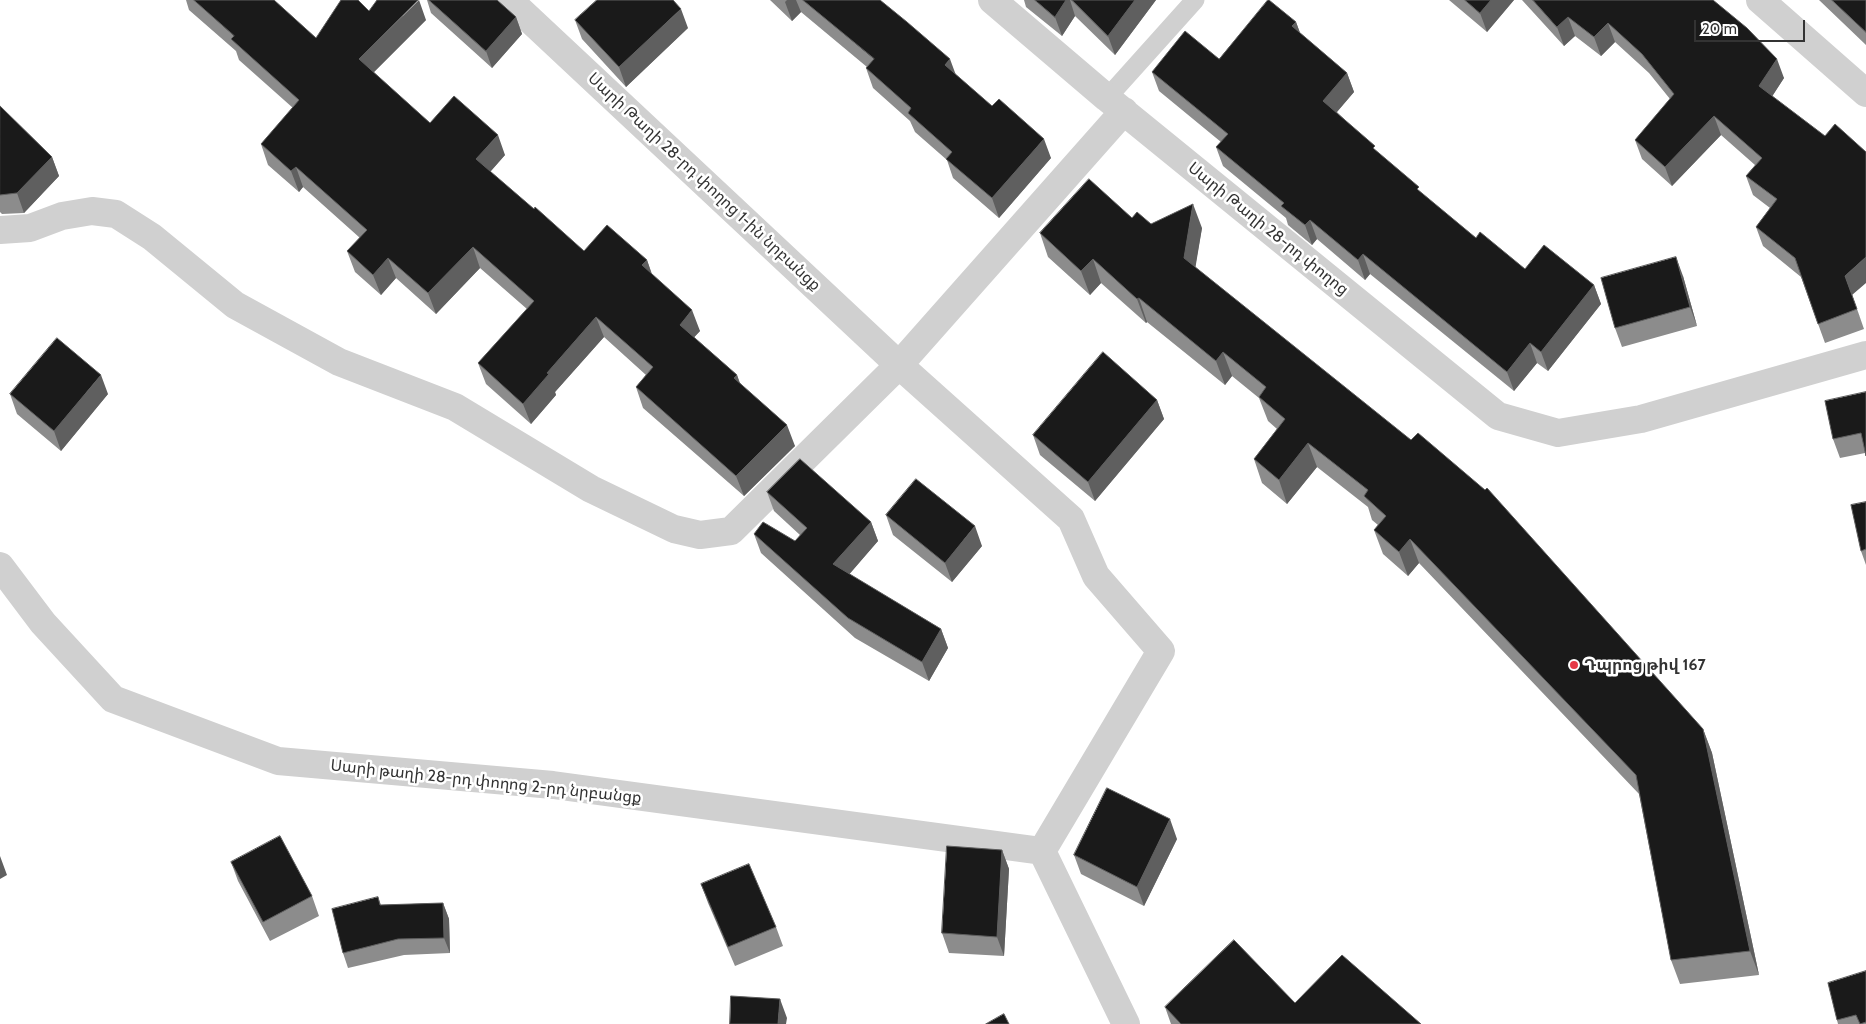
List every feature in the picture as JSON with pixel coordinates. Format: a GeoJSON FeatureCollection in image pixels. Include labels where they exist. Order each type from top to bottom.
{"type":"FeatureCollection","features":[{"type":"Feature","properties":{"kind":"street","name":"Սարի Թաղի 28-րդ փողոց 1-ին նրբանցք"},"geometry":{"type":"LineString","coordinates":[[509,0],[899,365],[1071,518],[1096,576],[1161,651],[1042,851]]}},
{"type":"Feature","properties":{"kind":"street","name":"Սարի Թաղի 28-րդ փողոց"},"geometry":{"type":"LineString","coordinates":[[992,0],[1115,104],[1498,416],[1558,433],[1641,419],[1866,355]]}},
{"type":"Feature","properties":{"kind":"street"},"geometry":{"type":"LineString","coordinates":[[1760,0],[1866,93]]}},
{"type":"Feature","properties":{"kind":"street"},"geometry":{"type":"LineString","coordinates":[[0,230],[30,228],[62,216],[92,211],[116,214],[152,238],[244,310],[339,362],[455,407],[591,489],[674,529],[700,535],[731,531],[899,365],[1115,104]]}},
{"type":"Feature","properties":{"kind":"street","name":"Սարի թաղի 28-րդ փողոց 2-րդ նրբանցք"},"geometry":{"type":"LineString","coordinates":[[0,566],[43,623],[113,698],[278,761],[553,785],[1042,851]]}},
{"type":"Feature","properties":{"kind":"street"},"geometry":{"type":"LineString","coordinates":[[1042,851],[1126,1024]]}},
{"type":"Feature","properties":{"kind":"lane"},"geometry":{"type":"LineString","coordinates":[[1115,104],[1195,0]]}},
{"type":"Feature","properties":{"kind":"building"},"geometry":{"type":"Polygon","coordinates":[[[194,0],[274,0],[316,38],[341,0],[358,0],[369,11],[377,0],[418,0],[359,59],[430,123],[454,96],[498,135],[476,159],[534,209],[535,207],[584,251],[607,225],[647,260],[642,265],[692,310],[680,325],[737,375],[734,378],[787,425],[736,476],[636,387],[653,367],[596,317],[547,373],[549,374],[523,404],[478,363],[534,301],[473,247],[428,293],[388,258],[373,275],[347,251],[367,230],[296,167],[291,171],[261,144],[299,100],[231,39],[234,36],[194,0]]]}},
{"type":"Feature","properties":{"kind":"building"},"geometry":{"type":"Polygon","coordinates":[[[429,0],[497,0],[516,17],[486,51],[429,0]]]}},
{"type":"Feature","properties":{"kind":"building"},"geometry":{"type":"Polygon","coordinates":[[[597,0],[673,0],[681,9],[619,67],[575,20],[597,0]]]}},
{"type":"Feature","properties":{"kind":"building"},"geometry":{"type":"Polygon","coordinates":[[[803,0],[880,0],[950,59],[945,65],[992,106],[999,99],[1044,139],[992,198],[946,159],[952,152],[908,113],[911,108],[866,68],[874,59],[803,0]]]}},
{"type":"Feature","properties":{"kind":"building"},"geometry":{"type":"Polygon","coordinates":[[[1035,0],[1066,0],[1055,17],[1035,0]]]}},
{"type":"Feature","properties":{"kind":"building"},"geometry":{"type":"Polygon","coordinates":[[[1072,0],[1135,0],[1108,36],[1072,0]]]}},
{"type":"Feature","properties":{"kind":"building"},"geometry":{"type":"Polygon","coordinates":[[[1268,0],[1296,22],[1292,26],[1347,73],[1323,101],[1375,146],[1373,148],[1419,187],[1417,189],[1476,238],[1480,232],[1525,269],[1544,245],[1594,285],[1541,352],[1530,343],[1507,372],[1363,254],[1358,260],[1310,220],[1305,225],[1281,206],[1284,203],[1216,147],[1228,134],[1152,72],[1185,31],[1219,59],[1268,0]]]}},
{"type":"Feature","properties":{"kind":"building"},"geometry":{"type":"Polygon","coordinates":[[[1465,0],[1491,0],[1480,13],[1465,0]]]}},
{"type":"Feature","properties":{"kind":"building"},"geometry":{"type":"Polygon","coordinates":[[[1533,0],[1713,0],[1747,28],[1777,59],[1759,86],[1825,136],[1835,124],[1866,152],[1866,257],[1845,276],[1857,309],[1818,324],[1795,258],[1756,227],[1777,199],[1746,176],[1762,158],[1714,116],[1665,167],[1635,140],[1674,94],[1642,54],[1608,23],[1594,37],[1568,17],[1557,27],[1533,0]]]}},
{"type":"Feature","properties":{"kind":"building"},"geometry":{"type":"Polygon","coordinates":[[[1832,0],[1866,0],[1866,32],[1832,0]]]}},
{"type":"Feature","properties":{"kind":"building"},"geometry":{"type":"Polygon","coordinates":[[[0,106],[52,157],[17,193],[0,195],[0,106]]]}},
{"type":"Feature","properties":{"kind":"building"},"geometry":{"type":"Polygon","coordinates":[[[1089,179],[1132,218],[1137,212],[1151,224],[1193,204],[1184,258],[1411,440],[1418,433],[1485,490],[1487,488],[1703,729],[1750,951],[1671,960],[1636,775],[1410,539],[1399,552],[1374,530],[1386,516],[1364,496],[1368,490],[1308,443],[1279,480],[1254,459],[1285,419],[1259,397],[1266,387],[1223,352],[1216,361],[1139,298],[1137,299],[1093,259],[1081,271],[1040,233],[1089,179]]]}},
{"type":"Feature","properties":{"kind":"building"},"geometry":{"type":"Polygon","coordinates":[[[1676,257],[1690,307],[1615,328],[1601,278],[1676,257]]]}},
{"type":"Feature","properties":{"kind":"building"},"geometry":{"type":"Polygon","coordinates":[[[57,338],[101,375],[54,431],[10,394],[57,338]]]}},
{"type":"Feature","properties":{"kind":"building"},"geometry":{"type":"Polygon","coordinates":[[[1103,352],[1157,400],[1088,482],[1033,435],[1103,352]]]}},
{"type":"Feature","properties":{"kind":"building"},"geometry":{"type":"Polygon","coordinates":[[[1866,392],[1866,456],[1861,433],[1833,439],[1825,401],[1866,392]]]}},
{"type":"Feature","properties":{"kind":"building"},"geometry":{"type":"Polygon","coordinates":[[[800,459],[871,522],[833,564],[941,629],[922,662],[848,618],[754,534],[763,522],[795,541],[807,528],[767,492],[800,459]]]}},
{"type":"Feature","properties":{"kind":"building"},"geometry":{"type":"Polygon","coordinates":[[[916,479],[975,526],[945,563],[886,515],[916,479]]]}},
{"type":"Feature","properties":{"kind":"building"},"geometry":{"type":"Polygon","coordinates":[[[1866,502],[1866,549],[1861,551],[1851,505],[1866,502]]]}},
{"type":"Feature","properties":{"kind":"building"},"geometry":{"type":"Polygon","coordinates":[[[1107,788],[1170,819],[1137,887],[1074,855],[1107,788]]]}},
{"type":"Feature","properties":{"kind":"building"},"geometry":{"type":"Polygon","coordinates":[[[280,836],[312,896],[263,922],[231,862],[280,836]]]}},
{"type":"Feature","properties":{"kind":"building"},"geometry":{"type":"Polygon","coordinates":[[[947,846],[1002,850],[997,937],[942,933],[947,846]]]}},
{"type":"Feature","properties":{"kind":"building"},"geometry":{"type":"Polygon","coordinates":[[[749,864],[776,927],[728,947],[701,884],[749,864]]]}},
{"type":"Feature","properties":{"kind":"building"},"geometry":{"type":"Polygon","coordinates":[[[378,897],[380,905],[443,903],[444,938],[398,939],[343,953],[332,909],[378,897]]]}},
{"type":"Feature","properties":{"kind":"building"},"geometry":{"type":"Polygon","coordinates":[[[1234,940],[1295,1003],[1342,955],[1421,1024],[1181,1024],[1165,1007],[1234,940]]]}},
{"type":"Feature","properties":{"kind":"building"},"geometry":{"type":"Polygon","coordinates":[[[1866,971],[1866,1022],[1860,1024],[1856,1015],[1837,1020],[1828,983],[1866,971]]]}},
{"type":"Feature","properties":{"kind":"building"},"geometry":{"type":"Polygon","coordinates":[[[731,996],[780,999],[778,1024],[730,1024],[731,996]]]}},
{"type":"Feature","properties":{"kind":"building"},"geometry":{"type":"Polygon","coordinates":[[[1004,1014],[1009,1024],[986,1024],[1004,1014]]]}},
{"type":"Feature","properties":{"kind":"place","name":"Դպրոց թիվ 167"},"geometry":{"type":"Point","coordinates":[1574,665]}}]}
